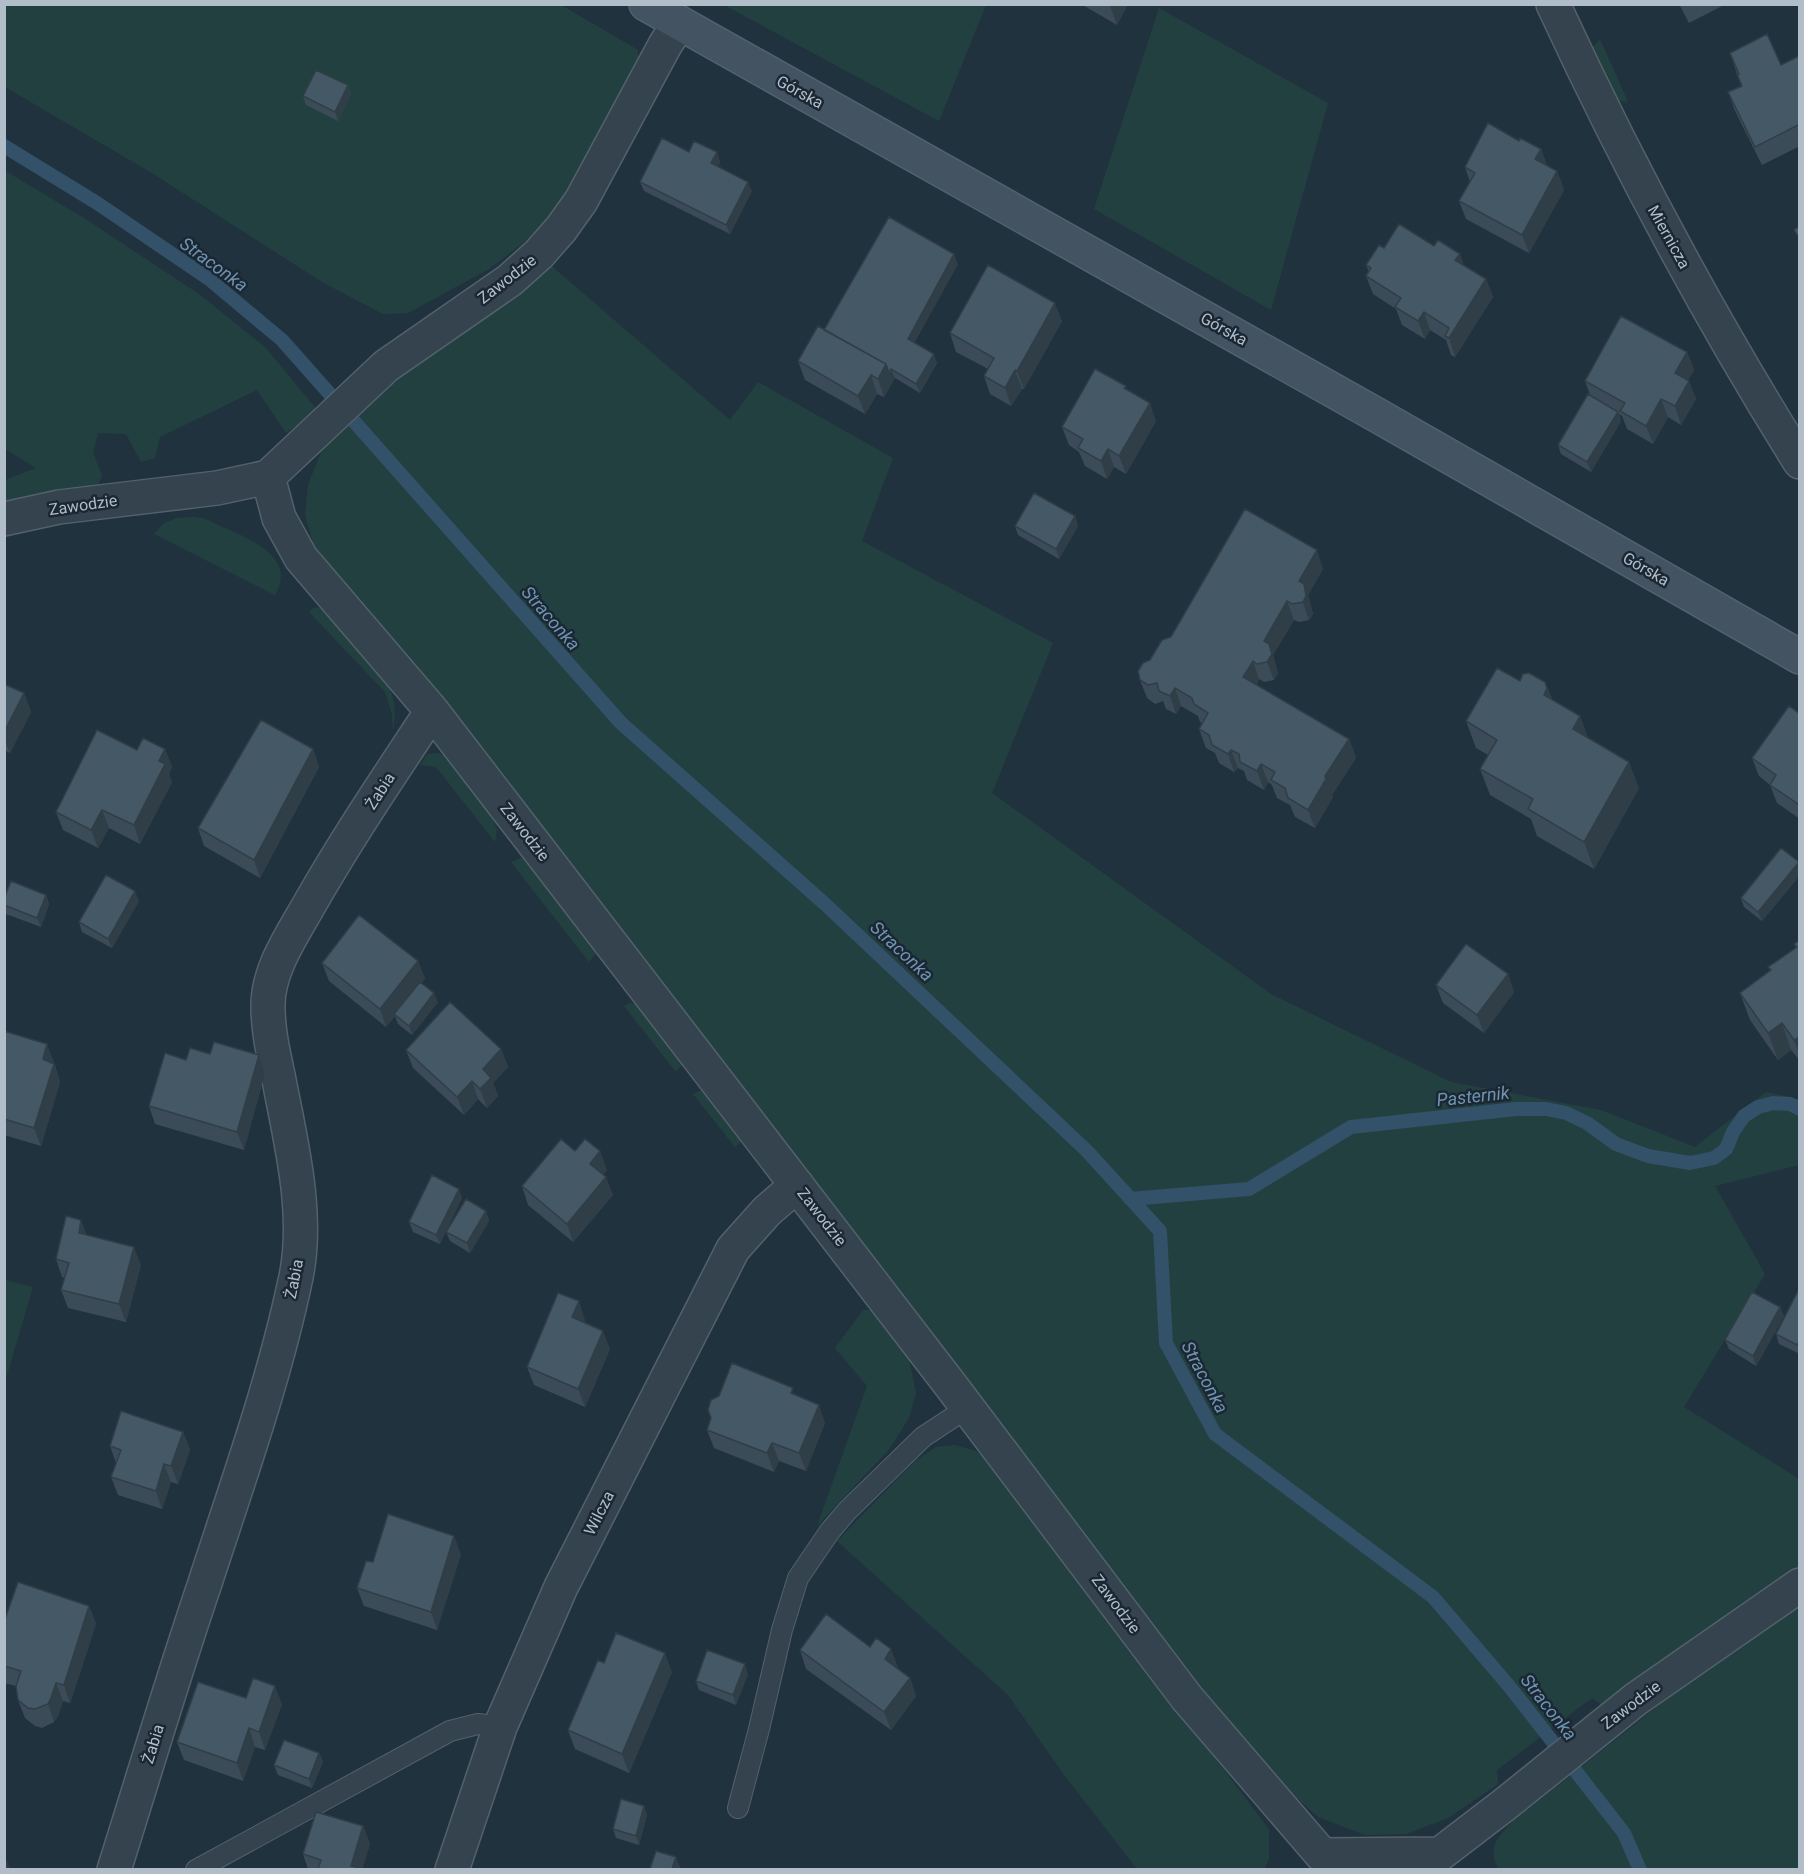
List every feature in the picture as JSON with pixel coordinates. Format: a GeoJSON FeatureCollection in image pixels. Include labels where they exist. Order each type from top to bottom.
{"type":"FeatureCollection","features":[{"type":"Feature","properties":{"kind":"street","name":"Górska"},"geometry":{"type":"LineString","coordinates":[[646,4],[1376,414],[1800,657]]}},
{"type":"Feature","properties":{"kind":"street","name":"Miernicza"},"geometry":{"type":"LineString","coordinates":[[1553,4],[1602,109],[1640,183],[1755,391],[1800,462]]}},
{"type":"Feature","properties":{"kind":"street","name":"Zawodzie"},"geometry":{"type":"LineString","coordinates":[[4,519],[59,507],[217,488],[268,477],[386,366],[510,280],[539,254],[581,201],[679,23]]}},
{"type":"Feature","properties":{"kind":"street","name":"Zawodzie"},"geometry":{"type":"LineString","coordinates":[[268,477],[279,518],[301,558],[432,711],[1313,1862],[1452,1862],[1504,1805],[1636,1699],[1800,1585]]}},
{"type":"Feature","properties":{"kind":"street","name":"Żabia"},"geometry":{"type":"LineString","coordinates":[[114,1869],[196,1607],[250,1445],[297,1273],[301,1215],[269,1030],[268,1002],[272,981],[287,943],[345,844],[432,711]]}},
{"type":"Feature","properties":{"kind":"street","name":"Wilcza"},"geometry":{"type":"LineString","coordinates":[[452,1869],[500,1727],[561,1587],[733,1249],[767,1211],[797,1185]]}},
{"type":"Feature","properties":{"kind":"lane"},"geometry":{"type":"LineString","coordinates":[[738,1808],[782,1630],[798,1578],[830,1531],[848,1510],[923,1437],[967,1408]]}},
{"type":"Feature","properties":{"kind":"lane"},"geometry":{"type":"LineString","coordinates":[[196,1869],[450,1731],[478,1724],[500,1727]]}},
{"type":"Feature","properties":{"kind":"green space"},"geometry":{"type":"Polygon","coordinates":[[[5,5],[561,5],[638,50],[638,67],[578,183],[539,231],[489,269],[408,313],[383,314],[322,282],[152,173],[5,87],[5,5]]]}},
{"type":"Feature","properties":{"kind":"green space"},"geometry":{"type":"Polygon","coordinates":[[[724,5],[986,5],[939,121],[724,5]]]}},
{"type":"Feature","properties":{"kind":"green space"},"geometry":{"type":"Polygon","coordinates":[[[1159,8],[1328,103],[1271,310],[1094,209],[1159,8]]]}},
{"type":"Feature","properties":{"kind":"green space"},"geometry":{"type":"Polygon","coordinates":[[[1600,39],[1628,102],[1614,100],[1590,50],[1600,39]]]}},
{"type":"Feature","properties":{"kind":"green space"},"geometry":{"type":"Polygon","coordinates":[[[4,170],[87,220],[199,294],[266,348],[318,411],[286,433],[257,390],[160,437],[155,458],[141,462],[126,434],[98,433],[93,453],[102,475],[98,486],[5,505],[5,480],[36,468],[5,449],[4,170]]]}},
{"type":"Feature","properties":{"kind":"green space"},"geometry":{"type":"Polygon","coordinates":[[[547,262],[730,420],[758,382],[893,458],[862,541],[1053,643],[992,793],[1271,994],[1451,1082],[1601,1110],[1695,1147],[1766,1092],[1799,1099],[1799,1165],[1715,1186],[1765,1274],[1684,1407],[1799,1479],[1799,1572],[1602,1705],[1592,1698],[1497,1770],[1498,1784],[1448,1818],[1406,1834],[1365,1835],[1318,1817],[1250,1756],[979,1394],[899,1294],[442,702],[314,546],[305,515],[308,485],[323,447],[367,399],[547,262]]]}},
{"type":"Feature","properties":{"kind":"green space"},"geometry":{"type":"Polygon","coordinates":[[[194,517],[206,520],[247,538],[268,552],[276,561],[280,571],[280,582],[275,595],[154,534],[163,524],[176,518],[194,517]]]}},
{"type":"Feature","properties":{"kind":"green space"},"geometry":{"type":"Polygon","coordinates":[[[315,607],[323,609],[387,683],[394,707],[393,732],[392,714],[385,692],[309,612],[315,607]]]}},
{"type":"Feature","properties":{"kind":"green space"},"geometry":{"type":"Polygon","coordinates":[[[438,753],[449,757],[491,814],[497,830],[495,842],[436,767],[420,765],[427,754],[438,753]]]}},
{"type":"Feature","properties":{"kind":"green space"},"geometry":{"type":"Polygon","coordinates":[[[523,857],[596,953],[589,962],[511,862],[523,857]]]}},
{"type":"Feature","properties":{"kind":"green space"},"geometry":{"type":"Polygon","coordinates":[[[631,1002],[642,1008],[682,1065],[676,1072],[624,1006],[631,1002]]]}},
{"type":"Feature","properties":{"kind":"green space"},"geometry":{"type":"Polygon","coordinates":[[[702,1090],[742,1141],[735,1147],[693,1094],[702,1090]]]}},
{"type":"Feature","properties":{"kind":"green space"},"geometry":{"type":"Polygon","coordinates":[[[4,1280],[33,1287],[5,1382],[4,1280]]]}},
{"type":"Feature","properties":{"kind":"green space"},"geometry":{"type":"Polygon","coordinates":[[[863,1310],[877,1310],[907,1349],[916,1393],[909,1418],[888,1451],[817,1526],[867,1386],[835,1348],[863,1310]]]}},
{"type":"Feature","properties":{"kind":"green space"},"geometry":{"type":"Polygon","coordinates":[[[955,1445],[976,1451],[994,1468],[1269,1829],[1269,1859],[1264,1869],[1137,1869],[1062,1772],[1008,1695],[837,1541],[915,1461],[936,1447],[955,1445]]]}},
{"type":"Feature","properties":{"kind":"green space"},"geometry":{"type":"Polygon","coordinates":[[[1799,1601],[1799,1869],[1499,1870],[1494,1849],[1498,1838],[1513,1821],[1663,1702],[1799,1601]]]}},
{"type":"Feature","properties":{"kind":"building"},"geometry":{"type":"Polygon","coordinates":[[[1767,34],[1781,65],[1799,56],[1800,58],[1800,124],[1755,147],[1728,92],[1742,86],[1730,53],[1767,34]]]}},
{"type":"Feature","properties":{"kind":"building"},"geometry":{"type":"Polygon","coordinates":[[[316,70],[348,85],[335,112],[303,96],[316,70]]]}},
{"type":"Feature","properties":{"kind":"building"},"geometry":{"type":"Polygon","coordinates":[[[1488,123],[1519,141],[1520,138],[1541,149],[1535,159],[1557,171],[1522,235],[1459,201],[1475,173],[1465,167],[1488,123]]]}},
{"type":"Feature","properties":{"kind":"building"},"geometry":{"type":"Polygon","coordinates":[[[662,138],[689,152],[694,141],[717,152],[711,163],[748,182],[726,225],[640,182],[662,138]]]}},
{"type":"Feature","properties":{"kind":"building"},"geometry":{"type":"Polygon","coordinates":[[[889,217],[954,254],[908,339],[934,354],[916,384],[891,369],[889,373],[886,364],[824,330],[889,217]]]}},
{"type":"Feature","properties":{"kind":"building"},"geometry":{"type":"Polygon","coordinates":[[[1399,224],[1434,246],[1438,240],[1460,254],[1455,260],[1486,279],[1449,338],[1445,336],[1449,328],[1424,312],[1418,321],[1395,307],[1401,298],[1366,276],[1371,268],[1366,265],[1379,245],[1384,248],[1399,224]]]}},
{"type":"Feature","properties":{"kind":"building"},"geometry":{"type":"Polygon","coordinates":[[[1800,226],[1800,239],[1794,230],[1800,226]]]}},
{"type":"Feature","properties":{"kind":"building"},"geometry":{"type":"Polygon","coordinates":[[[988,265],[1055,303],[1005,388],[984,376],[994,358],[950,333],[988,265]]]}},
{"type":"Feature","properties":{"kind":"building"},"geometry":{"type":"Polygon","coordinates":[[[1621,316],[1687,352],[1675,373],[1689,381],[1675,406],[1661,399],[1646,426],[1620,411],[1625,403],[1585,381],[1621,316]]]}},
{"type":"Feature","properties":{"kind":"building"},"geometry":{"type":"Polygon","coordinates":[[[818,326],[886,364],[878,379],[871,375],[858,396],[798,361],[818,326]]]}},
{"type":"Feature","properties":{"kind":"building"},"geometry":{"type":"Polygon","coordinates":[[[1095,369],[1126,386],[1124,388],[1150,403],[1119,456],[1108,449],[1101,461],[1078,448],[1083,439],[1062,427],[1095,369]]]}},
{"type":"Feature","properties":{"kind":"building"},"geometry":{"type":"Polygon","coordinates":[[[1588,394],[1618,412],[1587,462],[1558,445],[1588,394]]]}},
{"type":"Feature","properties":{"kind":"building"},"geometry":{"type":"Polygon","coordinates":[[[1034,493],[1075,516],[1056,549],[1015,526],[1034,493]]]}},
{"type":"Feature","properties":{"kind":"building"},"geometry":{"type":"Polygon","coordinates":[[[1245,509],[1317,550],[1299,581],[1304,584],[1306,596],[1303,602],[1292,604],[1287,601],[1264,641],[1269,644],[1272,654],[1267,662],[1257,664],[1253,661],[1243,677],[1349,739],[1325,776],[1326,779],[1308,810],[1288,798],[1285,788],[1271,780],[1275,772],[1261,764],[1257,771],[1240,762],[1239,754],[1231,750],[1228,754],[1212,745],[1209,735],[1199,729],[1208,713],[1194,704],[1192,698],[1175,688],[1170,696],[1159,691],[1157,683],[1148,685],[1140,680],[1138,671],[1143,663],[1150,660],[1162,640],[1171,637],[1245,509]]]}},
{"type":"Feature","properties":{"kind":"building"},"geometry":{"type":"Polygon","coordinates":[[[1497,668],[1520,681],[1523,674],[1529,673],[1545,682],[1547,688],[1544,695],[1580,716],[1573,729],[1629,762],[1584,842],[1528,809],[1533,799],[1480,769],[1497,740],[1466,721],[1497,668]]]}},
{"type":"Feature","properties":{"kind":"building"},"geometry":{"type":"Polygon","coordinates":[[[4,684],[24,693],[4,732],[4,684]]]}},
{"type":"Feature","properties":{"kind":"building"},"geometry":{"type":"Polygon","coordinates":[[[1789,706],[1800,714],[1800,803],[1798,804],[1770,785],[1776,775],[1752,758],[1789,706]]]}},
{"type":"Feature","properties":{"kind":"building"},"geometry":{"type":"Polygon","coordinates":[[[261,720],[313,749],[254,860],[198,828],[261,720]]]}},
{"type":"Feature","properties":{"kind":"building"},"geometry":{"type":"Polygon","coordinates":[[[97,730],[137,750],[143,738],[165,749],[159,761],[165,764],[134,825],[102,810],[91,830],[56,812],[97,730]]]}},
{"type":"Feature","properties":{"kind":"building"},"geometry":{"type":"Polygon","coordinates":[[[1781,848],[1799,862],[1758,912],[1741,898],[1781,848]]]}},
{"type":"Feature","properties":{"kind":"building"},"geometry":{"type":"Polygon","coordinates":[[[106,875],[135,891],[108,939],[79,922],[106,875]]]}},
{"type":"Feature","properties":{"kind":"building"},"geometry":{"type":"Polygon","coordinates":[[[11,881],[46,895],[37,918],[4,905],[11,881]]]}},
{"type":"Feature","properties":{"kind":"building"},"geometry":{"type":"Polygon","coordinates":[[[359,915],[418,961],[380,1009],[322,963],[359,915]]]}},
{"type":"Feature","properties":{"kind":"building"},"geometry":{"type":"Polygon","coordinates":[[[1800,940],[1800,1037],[1794,1040],[1782,1023],[1768,1033],[1740,993],[1771,970],[1768,967],[1797,947],[1794,944],[1800,940]]]}},
{"type":"Feature","properties":{"kind":"building"},"geometry":{"type":"Polygon","coordinates":[[[1466,944],[1508,974],[1477,1015],[1436,985],[1466,944]]]}},
{"type":"Feature","properties":{"kind":"building"},"geometry":{"type":"Polygon","coordinates":[[[420,982],[434,993],[409,1026],[394,1014],[420,982]]]}},
{"type":"Feature","properties":{"kind":"building"},"geometry":{"type":"Polygon","coordinates":[[[450,1002],[501,1049],[483,1069],[491,1078],[480,1089],[472,1081],[457,1097],[406,1050],[450,1002]]]}},
{"type":"Feature","properties":{"kind":"building"},"geometry":{"type":"Polygon","coordinates":[[[4,1031],[47,1044],[43,1059],[54,1064],[34,1128],[4,1119],[4,1031]]]}},
{"type":"Feature","properties":{"kind":"building"},"geometry":{"type":"Polygon","coordinates":[[[214,1042],[259,1055],[237,1132],[149,1106],[165,1053],[186,1060],[190,1048],[210,1054],[214,1042]]]}},
{"type":"Feature","properties":{"kind":"building"},"geometry":{"type":"Polygon","coordinates":[[[561,1139],[575,1151],[585,1139],[600,1151],[590,1164],[606,1177],[567,1224],[522,1186],[561,1139]]]}},
{"type":"Feature","properties":{"kind":"building"},"geometry":{"type":"Polygon","coordinates":[[[432,1175],[459,1189],[436,1235],[409,1222],[432,1175]]]}},
{"type":"Feature","properties":{"kind":"building"},"geometry":{"type":"Polygon","coordinates":[[[466,1199],[486,1211],[467,1243],[446,1232],[466,1199]]]}},
{"type":"Feature","properties":{"kind":"building"},"geometry":{"type":"Polygon","coordinates":[[[66,1216],[81,1220],[79,1233],[134,1247],[119,1304],[61,1290],[69,1263],[56,1259],[66,1216]]]}},
{"type":"Feature","properties":{"kind":"building"},"geometry":{"type":"Polygon","coordinates":[[[1800,1287],[1800,1341],[1797,1345],[1776,1334],[1800,1287]]]}},
{"type":"Feature","properties":{"kind":"building"},"geometry":{"type":"Polygon","coordinates":[[[1752,1292],[1780,1307],[1753,1356],[1725,1340],[1752,1292]]]}},
{"type":"Feature","properties":{"kind":"building"},"geometry":{"type":"Polygon","coordinates":[[[558,1293],[579,1301],[572,1317],[603,1331],[578,1389],[527,1367],[558,1293]]]}},
{"type":"Feature","properties":{"kind":"building"},"geometry":{"type":"Polygon","coordinates":[[[732,1363],[793,1388],[791,1393],[819,1405],[799,1453],[772,1443],[767,1453],[707,1430],[711,1418],[708,1410],[711,1400],[719,1396],[732,1363]]]}},
{"type":"Feature","properties":{"kind":"building"},"geometry":{"type":"Polygon","coordinates":[[[121,1411],[183,1432],[171,1466],[164,1464],[156,1491],[111,1477],[121,1450],[110,1446],[121,1411]]]}},
{"type":"Feature","properties":{"kind":"building"},"geometry":{"type":"Polygon","coordinates":[[[388,1514],[454,1536],[431,1612],[357,1588],[366,1561],[373,1562],[388,1514]]]}},
{"type":"Feature","properties":{"kind":"building"},"geometry":{"type":"Polygon","coordinates":[[[18,1582],[89,1606],[64,1685],[56,1683],[48,1704],[35,1709],[28,1708],[18,1700],[16,1686],[21,1671],[4,1666],[4,1622],[18,1582]]]}},
{"type":"Feature","properties":{"kind":"building"},"geometry":{"type":"Polygon","coordinates":[[[826,1614],[870,1647],[876,1638],[891,1649],[885,1659],[910,1678],[884,1712],[800,1650],[826,1614]]]}},
{"type":"Feature","properties":{"kind":"building"},"geometry":{"type":"Polygon","coordinates":[[[616,1633],[665,1653],[622,1754],[568,1730],[598,1660],[604,1663],[616,1633]]]}},
{"type":"Feature","properties":{"kind":"building"},"geometry":{"type":"Polygon","coordinates":[[[707,1650],[745,1664],[733,1695],[696,1681],[707,1650]]]}},
{"type":"Feature","properties":{"kind":"building"},"geometry":{"type":"Polygon","coordinates":[[[253,1678],[275,1686],[259,1732],[249,1728],[237,1763],[177,1742],[198,1682],[246,1698],[253,1678]]]}},
{"type":"Feature","properties":{"kind":"building"},"geometry":{"type":"Polygon","coordinates":[[[284,1740],[319,1753],[309,1779],[274,1765],[284,1740]]]}},
{"type":"Feature","properties":{"kind":"building"},"geometry":{"type":"Polygon","coordinates":[[[621,1799],[644,1806],[636,1836],[613,1829],[621,1799]]]}},
{"type":"Feature","properties":{"kind":"building"},"geometry":{"type":"Polygon","coordinates":[[[316,1812],[363,1826],[351,1866],[362,1869],[318,1869],[321,1860],[303,1854],[316,1812]]]}},
{"type":"Feature","properties":{"kind":"building"},"geometry":{"type":"Polygon","coordinates":[[[656,1851],[676,1857],[672,1869],[650,1869],[656,1851]]]}},
{"type":"Feature","properties":{"kind":"waterway","name":"Straconka"},"geometry":{"type":"LineString","coordinates":[[4,146],[97,203],[209,279],[282,340],[621,723],[825,904],[1087,1151],[1160,1231],[1166,1343],[1215,1434],[1433,1597],[1509,1686],[1624,1833],[1640,1870]]}},
{"type":"Feature","properties":{"kind":"waterway","name":"Pasternik"},"geometry":{"type":"LineString","coordinates":[[1130,1199],[1249,1189],[1351,1127],[1516,1109],[1546,1109],[1566,1113],[1587,1123],[1616,1144],[1648,1156],[1690,1163],[1714,1158],[1726,1149],[1733,1132],[1744,1116],[1758,1107],[1773,1103],[1790,1104],[1800,1109]]}}]}
